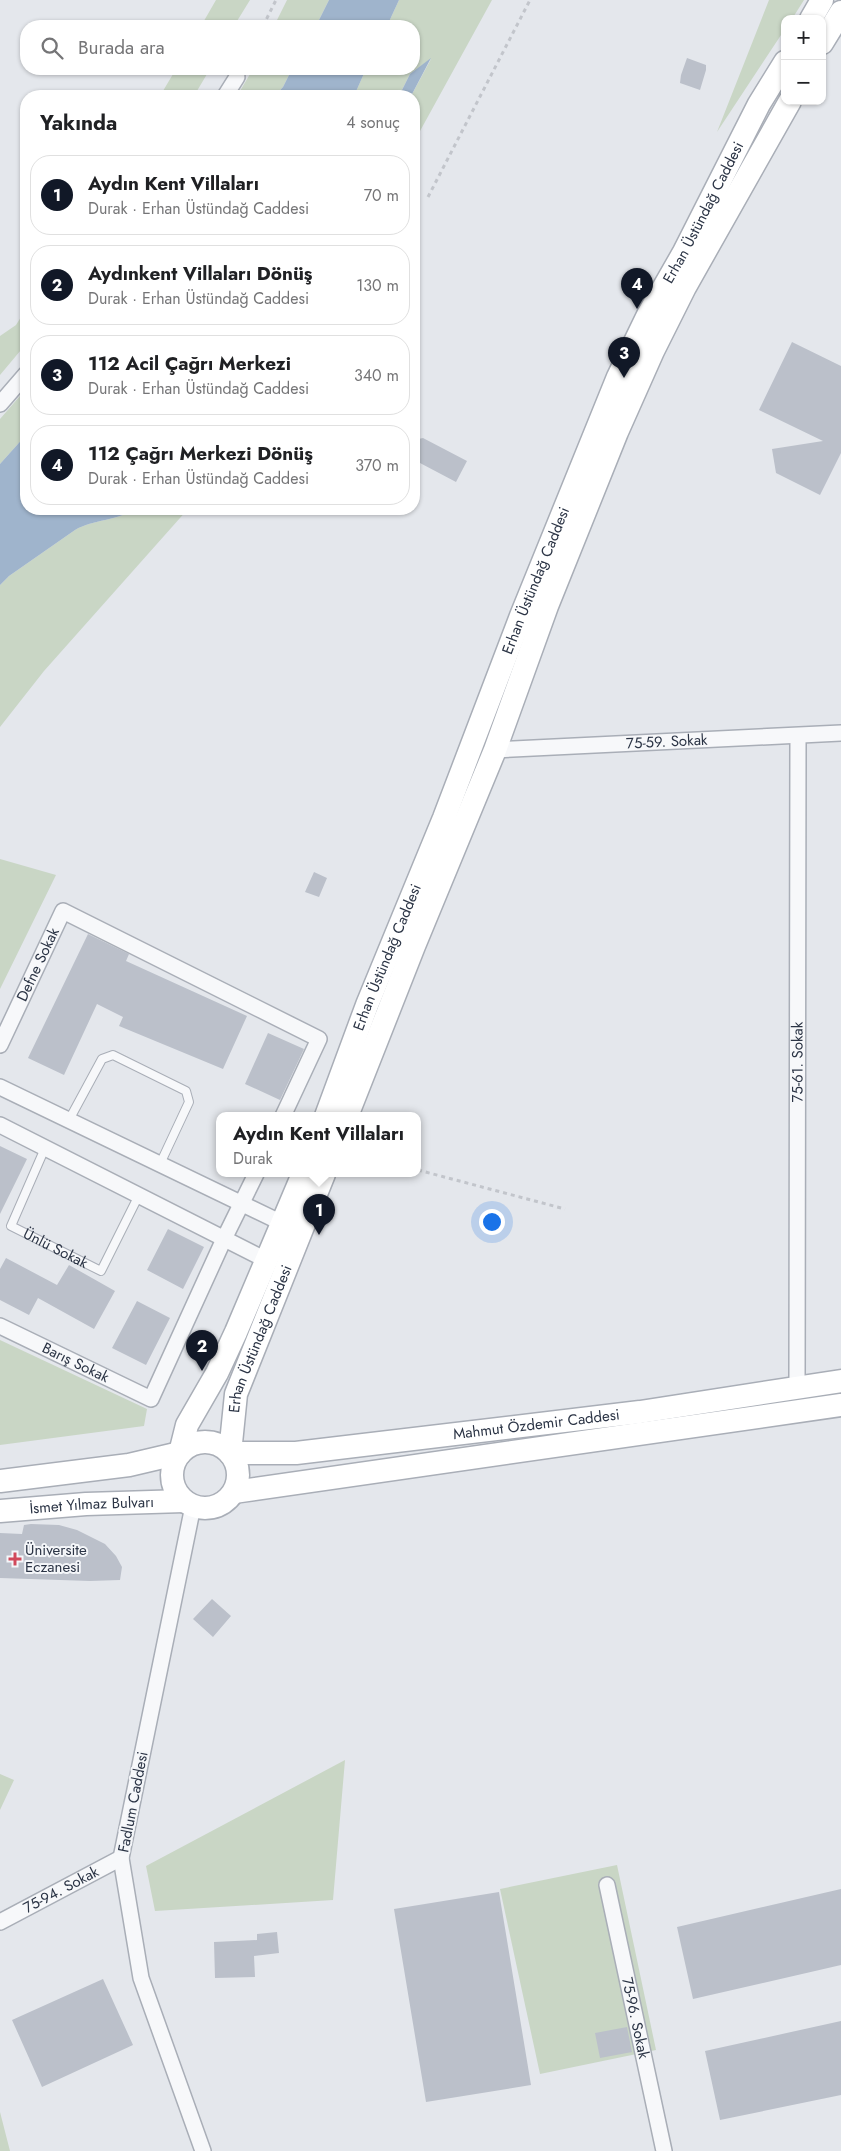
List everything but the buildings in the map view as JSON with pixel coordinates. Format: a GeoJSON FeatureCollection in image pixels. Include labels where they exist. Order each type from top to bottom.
{"type":"FeatureCollection","features":[{"type":"Feature","properties":{"kind":"street"},"geometry":{"type":"LineString","coordinates":[[813,15],[822,0]]}},
{"type":"Feature","properties":{"kind":"street"},"geometry":{"type":"LineString","coordinates":[[826,36],[841,12]]}},
{"type":"Feature","properties":{"kind":"street","name":"Erhan Üstündağ Caddesi"},"geometry":{"type":"LineString","coordinates":[[327,1112],[367,1005],[444,818],[521,616],[618,377],[648,314],[684,252],[759,104],[781,68]]}},
{"type":"Feature","properties":{"kind":"street"},"geometry":{"type":"LineString","coordinates":[[229,90],[237,77]]}},
{"type":"Feature","properties":{"kind":"street","name":"Erhan Üstündağ Caddesi"},"geometry":{"type":"LineString","coordinates":[[349,1112],[414,946],[495,750],[547,606],[617,432],[653,351],[685,287],[788,105]]}},
{"type":"Feature","properties":{"kind":"street"},"geometry":{"type":"LineString","coordinates":[[0,404],[20,381]]}},
{"type":"Feature","properties":{"kind":"street","name":"75-59. Sokak"},"geometry":{"type":"LineString","coordinates":[[495,750],[841,733]]}},
{"type":"Feature","properties":{"kind":"street","name":"75-61. Sokak"},"geometry":{"type":"LineString","coordinates":[[797,1387],[798,736]]}},
{"type":"Feature","properties":{"kind":"street","name":"Defne Sokak"},"geometry":{"type":"LineString","coordinates":[[0,1045],[63,911],[319,1039],[285,1112]]}},
{"type":"Feature","properties":{"kind":"street"},"geometry":{"type":"LineString","coordinates":[[0,1088],[282,1223]]}},
{"type":"Feature","properties":{"kind":"street"},"geometry":{"type":"LineString","coordinates":[[0,1125],[266,1260]]}},
{"type":"Feature","properties":{"kind":"street"},"geometry":{"type":"LineString","coordinates":[[224,1238],[255,1177]]}},
{"type":"Feature","properties":{"kind":"street","name":"Erhan Üstündağ Caddesi"},"geometry":{"type":"LineString","coordinates":[[180,1453],[187,1425],[217,1373],[302,1177]]}},
{"type":"Feature","properties":{"kind":"street","name":"Erhan Üstündağ Caddesi"},"geometry":{"type":"LineString","coordinates":[[230,1453],[236,1394],[323,1177]]}},
{"type":"Feature","properties":{"kind":"street","name":"Barış Sokak"},"geometry":{"type":"LineString","coordinates":[[0,1326],[150,1399],[224,1238]]}},
{"type":"Feature","properties":{"kind":"street","name":"Mahmut Özdemir Caddesi"},"geometry":{"type":"LineString","coordinates":[[230,1453],[306,1452],[640,1412],[841,1381]]}},
{"type":"Feature","properties":{"kind":"street","name":"Mahmut Özdemir Caddesi"},"geometry":{"type":"LineString","coordinates":[[234,1492],[841,1405]]}},
{"type":"Feature","properties":{"kind":"street"},"geometry":{"type":"LineString","coordinates":[[207,1441],[218,1444],[230,1453],[235,1459],[238,1470],[238,1481],[234,1492],[226,1501],[216,1506],[205,1508],[188,1503],[173,1483],[173,1467],[180,1453],[188,1446],[207,1441]]}},
{"type":"Feature","properties":{"kind":"street"},"geometry":{"type":"LineString","coordinates":[[0,1481],[129,1465],[180,1453]]}},
{"type":"Feature","properties":{"kind":"street","name":"İsmet Yılmaz Bulvarı"},"geometry":{"type":"LineString","coordinates":[[0,1512],[86,1504],[188,1503]]}},
{"type":"Feature","properties":{"kind":"street","name":"Fadlum Caddesi"},"geometry":{"type":"LineString","coordinates":[[188,1503],[121,1858],[140,1978],[203,2151]]}},
{"type":"Feature","properties":{"kind":"street","name":"75-94. Sokak"},"geometry":{"type":"LineString","coordinates":[[0,1922],[121,1858]]}},
{"type":"Feature","properties":{"kind":"street","name":"75-96. Sokak"},"geometry":{"type":"LineString","coordinates":[[607,1885],[664,2151]]}},
{"type":"Feature","properties":{"kind":"lane"},"geometry":{"type":"LineString","coordinates":[[68,1120],[102,1059],[112,1055],[186,1091],[189,1102],[160,1164]]}},
{"type":"Feature","properties":{"kind":"lane","name":"Ünlü Sokak"},"geometry":{"type":"LineString","coordinates":[[45,1148],[10,1226],[102,1271],[139,1195]]}},
{"type":"Feature","properties":{"kind":"path"},"geometry":{"type":"LineString","coordinates":[[265,20],[276,0]]}},
{"type":"Feature","properties":{"kind":"path"},"geometry":{"type":"LineString","coordinates":[[428,197],[530,0]]}},
{"type":"Feature","properties":{"kind":"path"},"geometry":{"type":"LineString","coordinates":[[421,1171],[565,1209]]}},
{"type":"Feature","properties":{"kind":"green space"},"geometry":{"type":"Polygon","coordinates":[[[216,0],[250,0],[238,20],[204,20],[216,0]]]}},
{"type":"Feature","properties":{"kind":"green space"},"geometry":{"type":"Polygon","coordinates":[[[287,0],[329,0],[319,20],[277,20],[287,0]]]}},
{"type":"Feature","properties":{"kind":"green space"},"geometry":{"type":"Polygon","coordinates":[[[399,0],[492,0],[420,131],[420,90],[414,90],[431,59],[420,67],[420,20],[390,20],[399,0]]]}},
{"type":"Feature","properties":{"kind":"green space"},"geometry":{"type":"Polygon","coordinates":[[[769,0],[804,0],[795,15],[781,15],[781,35],[717,132],[769,0]]]}},
{"type":"Feature","properties":{"kind":"green space"},"geometry":{"type":"Polygon","coordinates":[[[172,75],[206,75],[198,90],[164,90],[172,75]]]}},
{"type":"Feature","properties":{"kind":"green space"},"geometry":{"type":"Polygon","coordinates":[[[249,75],[289,75],[280,90],[241,90],[249,75]]]}},
{"type":"Feature","properties":{"kind":"green space"},"geometry":{"type":"Polygon","coordinates":[[[363,75],[410,75],[402,90],[357,90],[363,75]]]}},
{"type":"Feature","properties":{"kind":"green space"},"geometry":{"type":"Polygon","coordinates":[[[20,319],[20,351],[0,375],[0,336],[16,325],[20,319]]]}},
{"type":"Feature","properties":{"kind":"green space"},"geometry":{"type":"Polygon","coordinates":[[[20,396],[20,442],[0,464],[0,419],[20,396]]]}},
{"type":"Feature","properties":{"kind":"green space"},"geometry":{"type":"Polygon","coordinates":[[[183,515],[44,671],[0,727],[0,585],[9,576],[82,526],[121,516],[183,515]]]}},
{"type":"Feature","properties":{"kind":"green space"},"geometry":{"type":"Polygon","coordinates":[[[0,859],[56,875],[0,989],[0,859]]]}},
{"type":"Feature","properties":{"kind":"green space"},"geometry":{"type":"Polygon","coordinates":[[[0,1340],[147,1409],[144,1426],[0,1445],[0,1340]]]}},
{"type":"Feature","properties":{"kind":"green space"},"geometry":{"type":"Polygon","coordinates":[[[345,1760],[333,1900],[155,1911],[146,1866],[345,1760]]]}},
{"type":"Feature","properties":{"kind":"green space"},"geometry":{"type":"Polygon","coordinates":[[[0,1774],[14,1780],[0,1810],[0,1774]]]}},
{"type":"Feature","properties":{"kind":"green space"},"geometry":{"type":"Polygon","coordinates":[[[617,1865],[656,2050],[540,2074],[500,1889],[617,1865]]]}},
{"type":"Feature","properties":{"kind":"green space"},"geometry":{"type":"Polygon","coordinates":[[[0,2112],[10,2151],[0,2151],[0,2112]]]}},
{"type":"Feature","properties":{"kind":"water"},"geometry":{"type":"Polygon","coordinates":[[[329,0],[399,0],[390,20],[319,20],[329,0]]]}},
{"type":"Feature","properties":{"kind":"water"},"geometry":{"type":"Polygon","coordinates":[[[431,58],[414,90],[402,90],[410,75],[420,75],[420,66],[431,58]]]}},
{"type":"Feature","properties":{"kind":"water"},"geometry":{"type":"Polygon","coordinates":[[[289,75],[363,75],[357,90],[280,90],[289,75]]]}},
{"type":"Feature","properties":{"kind":"water"},"geometry":{"type":"Polygon","coordinates":[[[20,442],[20,515],[123,515],[82,526],[9,576],[0,585],[0,464],[20,442]]]}},
{"type":"Feature","properties":{"kind":"place","name":"112 Çağrı Merkezi Dönüş"},"geometry":{"type":"Point","coordinates":[637,309]}},
{"type":"Feature","properties":{"kind":"place","name":"112 Acil Çağrı Merkezi"},"geometry":{"type":"Point","coordinates":[624,378]}},
{"type":"Feature","properties":{"kind":"place","name":"Aydın Kent Villaları"},"geometry":{"type":"Point","coordinates":[319,1235]}},
{"type":"Feature","properties":{"kind":"place","name":"Aydınkent Villaları Dönüş"},"geometry":{"type":"Point","coordinates":[202,1371]}},
{"type":"Feature","properties":{"kind":"place","name":"Üniversite Eczanesi"},"geometry":{"type":"Point","coordinates":[15,1559]}}]}
